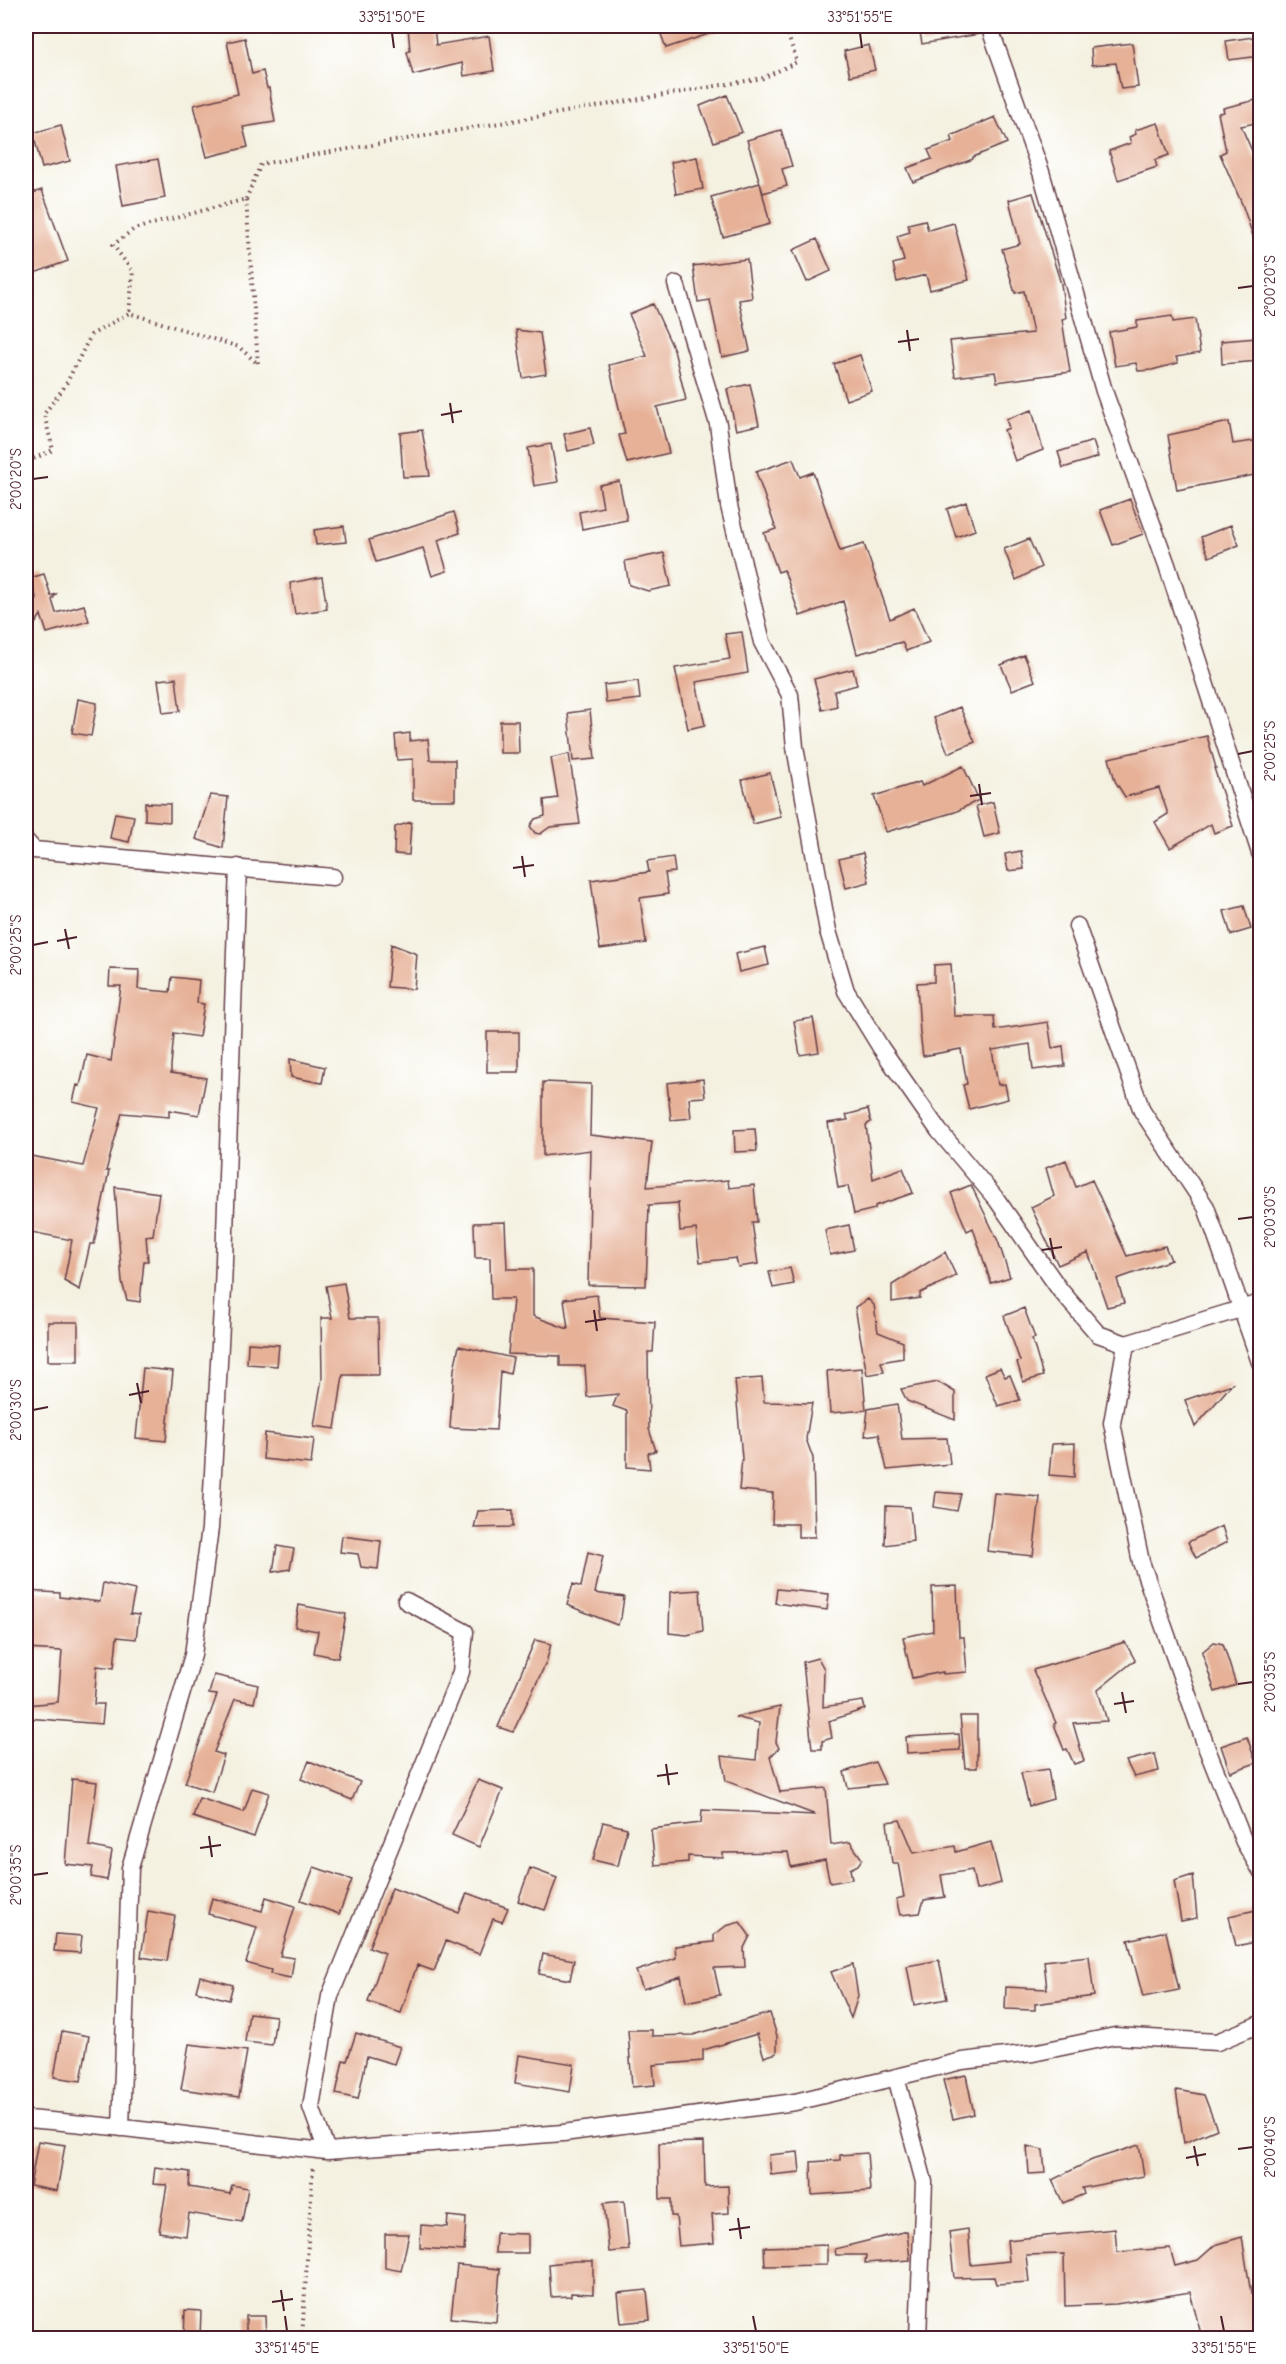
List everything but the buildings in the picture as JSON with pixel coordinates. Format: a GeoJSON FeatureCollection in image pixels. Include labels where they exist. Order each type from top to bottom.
{"type":"FeatureCollection","features":[{"type":"Feature","properties":{"kind":"street"},"geometry":{"type":"LineString","coordinates":[[989,26],[1041,172],[1104,391],[1167,565],[1260,854]]}},
{"type":"Feature","properties":{"kind":"street"},"geometry":{"type":"LineString","coordinates":[[676,285],[718,424],[729,506],[762,642],[790,695],[795,747],[828,931],[846,991],[880,1048],[939,1131],[997,1200],[1060,1290],[1098,1334],[1126,1344],[1260,1303]]}},
{"type":"Feature","properties":{"kind":"street"},"geometry":{"type":"LineString","coordinates":[[26,841],[34,850],[333,877]]}},
{"type":"Feature","properties":{"kind":"street"},"geometry":{"type":"LineString","coordinates":[[121,2128],[130,1868],[193,1655],[210,1528],[223,1289],[238,867]]}},
{"type":"Feature","properties":{"kind":"street"},"geometry":{"type":"LineString","coordinates":[[1077,926],[1142,1111],[1206,1207],[1244,1308],[1260,1362]]}},
{"type":"Feature","properties":{"kind":"street"},"geometry":{"type":"LineString","coordinates":[[1126,1344],[1112,1423],[1141,1562],[1207,1749],[1244,1842],[1260,1869]]}},
{"type":"Feature","properties":{"kind":"street"},"geometry":{"type":"LineString","coordinates":[[320,2150],[311,2107],[330,1996],[461,1672],[465,1632],[406,1601]]}},
{"type":"Feature","properties":{"kind":"street"},"geometry":{"type":"LineString","coordinates":[[26,2119],[320,2150],[574,2132],[795,2102],[962,2061],[1034,2053],[1115,2036],[1217,2042],[1260,2024]]}},
{"type":"Feature","properties":{"kind":"street"},"geometry":{"type":"LineString","coordinates":[[896,2077],[924,2182],[918,2338]]}},
{"type":"Feature","properties":{"kind":"path"},"geometry":{"type":"LineString","coordinates":[[26,466],[29,461],[53,450],[44,414],[65,386],[91,335],[129,312],[239,347],[258,364],[246,199],[261,164],[763,78],[797,62],[785,26]]}},
{"type":"Feature","properties":{"kind":"path"},"geometry":{"type":"LineString","coordinates":[[129,312],[133,272],[113,245],[134,229],[246,199]]}},
{"type":"Feature","properties":{"kind":"path"},"geometry":{"type":"LineString","coordinates":[[302,2338],[320,2150]]}}]}
